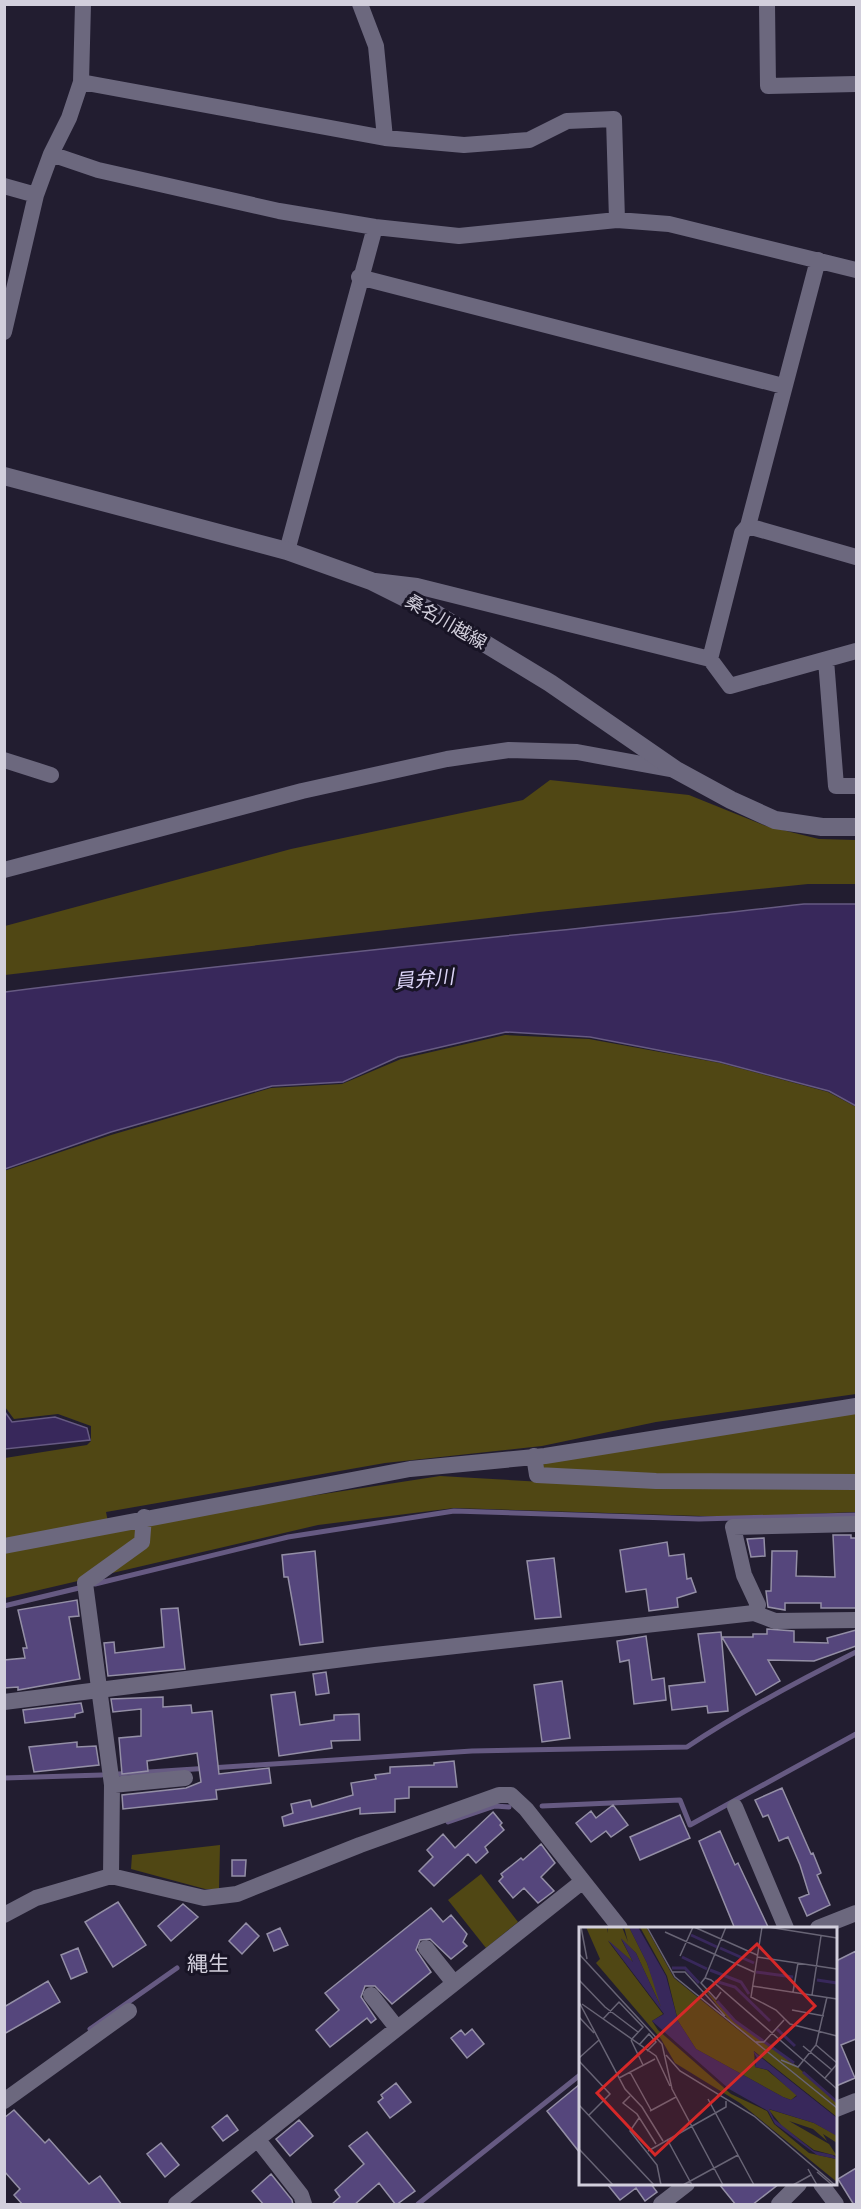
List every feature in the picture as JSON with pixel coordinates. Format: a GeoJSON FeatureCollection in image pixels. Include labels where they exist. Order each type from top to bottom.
{"type":"FeatureCollection","features":[{"type":"Feature","properties":{"kind":"main road","name":"桑名川越線"},"geometry":{"type":"LineString","coordinates":[[4,476],[287,551],[371,581],[433,612],[550,683],[676,770],[731,800],[775,820],[822,827],[856,828]]}},
{"type":"Feature","properties":{"kind":"street"},"geometry":{"type":"LineString","coordinates":[[4,332],[36,195],[51,154],[69,118],[81,82],[83,4]]}},
{"type":"Feature","properties":{"kind":"street"},"geometry":{"type":"LineString","coordinates":[[360,4],[376,46],[385,138]]}},
{"type":"Feature","properties":{"kind":"street"},"geometry":{"type":"LineString","coordinates":[[767,4],[768,86],[856,84]]}},
{"type":"Feature","properties":{"kind":"street"},"geometry":{"type":"LineString","coordinates":[[81,82],[385,138],[464,145],[529,140],[567,121],[614,119],[617,220]]}},
{"type":"Feature","properties":{"kind":"street"},"geometry":{"type":"LineString","coordinates":[[51,154],[98,170],[267,208],[375,227],[459,236],[617,220],[669,224],[702,230],[856,270]]}},
{"type":"Feature","properties":{"kind":"street"},"geometry":{"type":"LineString","coordinates":[[4,186],[36,195]]}},
{"type":"Feature","properties":{"kind":"street"},"geometry":{"type":"LineString","coordinates":[[287,551],[359,277],[375,227]]}},
{"type":"Feature","properties":{"kind":"street"},"geometry":{"type":"LineString","coordinates":[[710,659],[742,533],[748,526],[818,260]]}},
{"type":"Feature","properties":{"kind":"street"},"geometry":{"type":"LineString","coordinates":[[359,277],[783,386]]}},
{"type":"Feature","properties":{"kind":"street"},"geometry":{"type":"LineString","coordinates":[[748,526],[856,557]]}},
{"type":"Feature","properties":{"kind":"street"},"geometry":{"type":"LineString","coordinates":[[371,581],[417,586],[710,659],[730,686],[856,651]]}},
{"type":"Feature","properties":{"kind":"street"},"geometry":{"type":"LineString","coordinates":[[826,660],[836,786],[856,786]]}},
{"type":"Feature","properties":{"kind":"street"},"geometry":{"type":"LineString","coordinates":[[4,870],[302,791],[447,759],[509,750],[578,752],[676,770]]}},
{"type":"Feature","properties":{"kind":"street"},"geometry":{"type":"LineString","coordinates":[[4,760],[51,775]]}},
{"type":"Feature","properties":{"kind":"street"},"geometry":{"type":"LineString","coordinates":[[4,1546],[410,1469],[534,1456],[856,1406]]}},
{"type":"Feature","properties":{"kind":"street"},"geometry":{"type":"LineString","coordinates":[[534,1456],[537,1475],[656,1481],[856,1482]]}},
{"type":"Feature","properties":{"kind":"street"},"geometry":{"type":"LineString","coordinates":[[111,1876],[112,1785],[85,1588],[142,1542],[144,1518]]}},
{"type":"Feature","properties":{"kind":"street"},"geometry":{"type":"LineString","coordinates":[[754,1613],[758,1605],[744,1575],[733,1527],[856,1524]]}},
{"type":"Feature","properties":{"kind":"street"},"geometry":{"type":"LineString","coordinates":[[4,1702],[375,1655],[754,1613],[775,1621],[856,1620]]}},
{"type":"Feature","properties":{"kind":"street"},"geometry":{"type":"LineString","coordinates":[[112,1785],[184,1778]]}},
{"type":"Feature","properties":{"kind":"street"},"geometry":{"type":"LineString","coordinates":[[4,1915],[36,1898],[111,1876],[204,1898],[237,1894],[360,1845],[499,1795],[511,1796],[522,1804],[618,1927]]}},
{"type":"Feature","properties":{"kind":"street"},"geometry":{"type":"LineString","coordinates":[[735,1807],[785,1927]]}},
{"type":"Feature","properties":{"kind":"street"},"geometry":{"type":"LineString","coordinates":[[176,2205],[583,1881]]}},
{"type":"Feature","properties":{"kind":"street"},"geometry":{"type":"LineString","coordinates":[[822,1927],[856,1912]]}},
{"type":"Feature","properties":{"kind":"street"},"geometry":{"type":"LineString","coordinates":[[426,1948],[454,1983]]}},
{"type":"Feature","properties":{"kind":"street"},"geometry":{"type":"LineString","coordinates":[[371,1995],[397,2028]]}},
{"type":"Feature","properties":{"kind":"street"},"geometry":{"type":"LineString","coordinates":[[4,2101],[129,2012]]}},
{"type":"Feature","properties":{"kind":"street"},"geometry":{"type":"LineString","coordinates":[[837,2109],[856,2101]]}},
{"type":"Feature","properties":{"kind":"street"},"geometry":{"type":"LineString","coordinates":[[258,2140],[301,2195],[304,2205]]}},
{"type":"Feature","properties":{"kind":"street"},"geometry":{"type":"LineString","coordinates":[[661,2205],[686,2185]]}},
{"type":"Feature","properties":{"kind":"street"},"geometry":{"type":"LineString","coordinates":[[779,2205],[798,2185]]}},
{"type":"Feature","properties":{"kind":"street"},"geometry":{"type":"LineString","coordinates":[[822,2185],[836,2205]]}},
{"type":"Feature","properties":{"kind":"shaded area"},"geometry":{"type":"Polygon","coordinates":[[[550,780],[689,795],[766,826],[819,839],[856,840],[856,884],[808,884],[539,912],[5,975],[5,926],[291,849],[523,800],[550,780]]]}},
{"type":"Feature","properties":{"kind":"shaded area"},"geometry":{"type":"Polygon","coordinates":[[[505,1035],[589,1039],[720,1063],[828,1092],[856,1107],[856,1394],[656,1422],[542,1446],[385,1463],[106,1512],[109,1527],[440,1476],[560,1483],[827,1487],[856,1490],[856,1512],[732,1517],[454,1508],[318,1525],[5,1598],[5,1458],[87,1445],[91,1441],[91,1426],[58,1414],[14,1419],[5,1407],[4,1171],[111,1135],[271,1088],[342,1084],[401,1059],[505,1035]]]}},
{"type":"Feature","properties":{"kind":"shaded area"},"geometry":{"type":"Polygon","coordinates":[[[856,1413],[856,1475],[685,1477],[542,1472],[538,1460],[856,1413]]]}},
{"type":"Feature","properties":{"kind":"shaded area"},"geometry":{"type":"Polygon","coordinates":[[[220,1845],[219,1889],[205,1889],[131,1869],[132,1855],[220,1845]]]}},
{"type":"Feature","properties":{"kind":"shaded area"},"geometry":{"type":"Polygon","coordinates":[[[481,1874],[518,1922],[486,1948],[448,1900],[481,1874]]]}},
{"type":"Feature","properties":{"kind":"water","name":"員弁川"},"geometry":{"type":"Polygon","coordinates":[[[804,904],[856,904],[856,1106],[829,1091],[720,1062],[590,1037],[506,1032],[398,1057],[343,1082],[272,1086],[111,1132],[5,1169],[5,992],[304,957],[804,904]]]}},
{"type":"Feature","properties":{"kind":"water"},"geometry":{"type":"Polygon","coordinates":[[[5,1412],[12,1422],[55,1417],[87,1428],[90,1440],[5,1449],[5,1412]]]}},
{"type":"Feature","properties":{"kind":"building"},"geometry":{"type":"Polygon","coordinates":[[[833,1535],[851,1535],[851,1538],[856,1538],[856,1608],[821,1608],[821,1603],[785,1603],[785,1610],[768,1607],[766,1591],[771,1591],[772,1551],[797,1551],[796,1576],[835,1577],[833,1535]]]}},
{"type":"Feature","properties":{"kind":"building"},"geometry":{"type":"Polygon","coordinates":[[[764,1538],[765,1556],[751,1557],[747,1539],[764,1538]]]}},
{"type":"Feature","properties":{"kind":"building"},"geometry":{"type":"Polygon","coordinates":[[[667,1542],[669,1556],[684,1554],[687,1579],[691,1578],[696,1592],[677,1598],[678,1607],[649,1611],[646,1589],[626,1592],[620,1550],[667,1542]]]}},
{"type":"Feature","properties":{"kind":"building"},"geometry":{"type":"Polygon","coordinates":[[[315,1551],[323,1642],[300,1645],[288,1577],[284,1577],[282,1555],[315,1551]]]}},
{"type":"Feature","properties":{"kind":"building"},"geometry":{"type":"Polygon","coordinates":[[[554,1558],[561,1617],[535,1619],[527,1561],[554,1558]]]}},
{"type":"Feature","properties":{"kind":"building"},"geometry":{"type":"Polygon","coordinates":[[[77,1600],[79,1616],[69,1617],[80,1679],[18,1690],[18,1687],[4,1688],[4,1660],[25,1658],[23,1648],[27,1648],[18,1610],[77,1600]]]}},
{"type":"Feature","properties":{"kind":"building"},"geometry":{"type":"Polygon","coordinates":[[[178,1608],[185,1669],[108,1676],[104,1643],[114,1642],[115,1653],[164,1647],[161,1609],[178,1608]]]}},
{"type":"Feature","properties":{"kind":"building"},"geometry":{"type":"Polygon","coordinates":[[[767,1629],[794,1631],[794,1642],[828,1643],[827,1638],[856,1630],[856,1646],[814,1661],[768,1660],[780,1681],[756,1695],[722,1637],[753,1637],[753,1634],[767,1634],[767,1629]]]}},
{"type":"Feature","properties":{"kind":"building"},"geometry":{"type":"Polygon","coordinates":[[[721,1632],[728,1711],[708,1713],[707,1706],[672,1710],[669,1686],[705,1682],[698,1634],[721,1632]]]}},
{"type":"Feature","properties":{"kind":"building"},"geometry":{"type":"Polygon","coordinates":[[[646,1636],[652,1680],[664,1678],[666,1700],[634,1704],[629,1660],[620,1662],[617,1641],[646,1636]]]}},
{"type":"Feature","properties":{"kind":"building"},"geometry":{"type":"Polygon","coordinates":[[[326,1672],[329,1693],[316,1695],[313,1674],[326,1672]]]}},
{"type":"Feature","properties":{"kind":"building"},"geometry":{"type":"Polygon","coordinates":[[[562,1681],[570,1738],[542,1742],[534,1685],[562,1681]]]}},
{"type":"Feature","properties":{"kind":"building"},"geometry":{"type":"Polygon","coordinates":[[[295,1692],[300,1725],[334,1720],[334,1715],[359,1714],[360,1740],[331,1741],[332,1748],[279,1756],[271,1695],[295,1692]]]}},
{"type":"Feature","properties":{"kind":"building"},"geometry":{"type":"Polygon","coordinates":[[[163,1697],[163,1707],[191,1705],[192,1713],[212,1711],[219,1774],[269,1768],[271,1783],[216,1790],[217,1799],[123,1809],[122,1795],[186,1788],[201,1782],[197,1753],[147,1761],[148,1771],[122,1774],[119,1738],[141,1736],[141,1709],[113,1712],[111,1699],[163,1697]]]}},
{"type":"Feature","properties":{"kind":"building"},"geometry":{"type":"Polygon","coordinates":[[[81,1703],[83,1712],[75,1714],[75,1717],[25,1723],[23,1710],[81,1703]]]}},
{"type":"Feature","properties":{"kind":"building"},"geometry":{"type":"Polygon","coordinates":[[[77,1742],[77,1747],[96,1746],[99,1765],[34,1772],[29,1747],[77,1742]]]}},
{"type":"Feature","properties":{"kind":"building"},"geometry":{"type":"Polygon","coordinates":[[[454,1761],[457,1787],[409,1787],[409,1798],[395,1799],[395,1812],[360,1814],[360,1808],[284,1826],[282,1817],[293,1813],[291,1804],[310,1800],[312,1807],[353,1795],[351,1783],[376,1779],[375,1775],[390,1773],[390,1767],[434,1765],[434,1763],[454,1761]]]}},
{"type":"Feature","properties":{"kind":"building"},"geometry":{"type":"Polygon","coordinates":[[[782,1788],[811,1854],[813,1853],[821,1873],[817,1875],[830,1905],[807,1916],[799,1898],[809,1894],[788,1837],[779,1841],[768,1815],[763,1817],[755,1800],[782,1788]]]}},
{"type":"Feature","properties":{"kind":"building"},"geometry":{"type":"Polygon","coordinates":[[[613,1805],[628,1825],[611,1837],[606,1831],[591,1842],[576,1823],[591,1811],[596,1818],[613,1805]]]}},
{"type":"Feature","properties":{"kind":"building"},"geometry":{"type":"Polygon","coordinates":[[[493,1812],[502,1823],[500,1825],[504,1830],[485,1847],[488,1852],[476,1863],[468,1854],[434,1886],[419,1871],[433,1857],[427,1850],[443,1834],[455,1848],[493,1812]]]}},
{"type":"Feature","properties":{"kind":"building"},"geometry":{"type":"Polygon","coordinates":[[[680,1815],[690,1838],[640,1860],[630,1837],[680,1815]]]}},
{"type":"Feature","properties":{"kind":"building"},"geometry":{"type":"Polygon","coordinates":[[[720,1831],[735,1865],[738,1863],[768,1927],[734,1927],[699,1841],[720,1831]]]}},
{"type":"Feature","properties":{"kind":"building"},"geometry":{"type":"Polygon","coordinates":[[[541,1844],[555,1863],[541,1877],[554,1891],[538,1903],[524,1888],[513,1898],[499,1881],[503,1877],[501,1874],[521,1858],[523,1860],[541,1844]]]}},
{"type":"Feature","properties":{"kind":"building"},"geometry":{"type":"Polygon","coordinates":[[[232,1860],[246,1860],[245,1876],[232,1876],[232,1860]]]}},
{"type":"Feature","properties":{"kind":"building"},"geometry":{"type":"Polygon","coordinates":[[[118,1902],[146,1945],[113,1967],[85,1922],[118,1902]]]}},
{"type":"Feature","properties":{"kind":"building"},"geometry":{"type":"Polygon","coordinates":[[[183,1904],[198,1917],[171,1941],[158,1926],[183,1904]]]}},
{"type":"Feature","properties":{"kind":"building"},"geometry":{"type":"Polygon","coordinates":[[[431,1908],[443,1922],[451,1915],[467,1934],[463,1942],[467,1946],[451,1959],[430,1939],[420,1940],[416,1950],[431,1972],[392,2004],[375,1986],[365,1986],[361,1997],[376,2019],[371,2023],[367,2018],[330,2047],[316,2030],[339,2010],[325,1993],[431,1908]]]}},
{"type":"Feature","properties":{"kind":"building"},"geometry":{"type":"Polygon","coordinates":[[[246,1923],[259,1936],[242,1954],[229,1941],[246,1923]]]}},
{"type":"Feature","properties":{"kind":"building"},"geometry":{"type":"Polygon","coordinates":[[[280,1928],[288,1945],[274,1951],[267,1934],[280,1928]]]}},
{"type":"Feature","properties":{"kind":"building"},"geometry":{"type":"Polygon","coordinates":[[[78,1948],[87,1972],[71,1979],[61,1955],[78,1948]]]}},
{"type":"Feature","properties":{"kind":"building"},"geometry":{"type":"Polygon","coordinates":[[[856,1951],[856,2039],[841,2045],[855,2078],[837,2086],[837,1960],[856,1951]]]}},
{"type":"Feature","properties":{"kind":"building"},"geometry":{"type":"Polygon","coordinates":[[[48,1981],[60,2002],[4,2034],[4,2007],[48,1981]]]}},
{"type":"Feature","properties":{"kind":"building"},"geometry":{"type":"Polygon","coordinates":[[[472,2029],[484,2044],[467,2058],[451,2038],[461,2030],[465,2035],[472,2029]]]}},
{"type":"Feature","properties":{"kind":"building"},"geometry":{"type":"Polygon","coordinates":[[[396,2083],[411,2102],[390,2118],[378,2102],[383,2098],[381,2095],[396,2083]]]}},
{"type":"Feature","properties":{"kind":"building"},"geometry":{"type":"Polygon","coordinates":[[[579,2085],[579,2152],[547,2111],[579,2085]]]}},
{"type":"Feature","properties":{"kind":"building"},"geometry":{"type":"Polygon","coordinates":[[[14,2110],[45,2143],[49,2139],[89,2184],[100,2176],[122,2205],[23,2205],[14,2195],[20,2189],[4,2171],[4,2118],[14,2110]]]}},
{"type":"Feature","properties":{"kind":"building"},"geometry":{"type":"Polygon","coordinates":[[[227,2115],[238,2130],[223,2141],[212,2127],[227,2115]]]}},
{"type":"Feature","properties":{"kind":"building"},"geometry":{"type":"Polygon","coordinates":[[[299,2120],[313,2136],[290,2156],[276,2139],[299,2120]]]}},
{"type":"Feature","properties":{"kind":"building"},"geometry":{"type":"Polygon","coordinates":[[[367,2132],[415,2191],[396,2205],[379,2183],[354,2205],[331,2205],[340,2197],[335,2190],[364,2164],[349,2146],[367,2132]]]}},
{"type":"Feature","properties":{"kind":"building"},"geometry":{"type":"Polygon","coordinates":[[[161,2143],[179,2165],[165,2177],[147,2154],[161,2143]]]}},
{"type":"Feature","properties":{"kind":"building"},"geometry":{"type":"Polygon","coordinates":[[[856,2168],[856,2205],[854,2205],[838,2179],[856,2168]]]}},
{"type":"Feature","properties":{"kind":"building"},"geometry":{"type":"Polygon","coordinates":[[[271,2174],[292,2200],[293,2205],[264,2205],[252,2191],[271,2174]]]}},
{"type":"Feature","properties":{"kind":"building"},"geometry":{"type":"Polygon","coordinates":[[[608,2185],[652,2185],[657,2192],[645,2201],[636,2188],[620,2200],[608,2185]]]}},
{"type":"Feature","properties":{"kind":"building"},"geometry":{"type":"Polygon","coordinates":[[[720,2185],[778,2185],[752,2205],[736,2205],[720,2185]]]}},
{"type":"Feature","properties":{"kind":"waterway"},"geometry":{"type":"LineString","coordinates":[[95,1584],[288,1537],[454,1511],[699,1519],[856,1515]]}},
{"type":"Feature","properties":{"kind":"waterway"},"geometry":{"type":"LineString","coordinates":[[4,1606],[83,1587]]}},
{"type":"Feature","properties":{"kind":"waterway"},"geometry":{"type":"LineString","coordinates":[[118,1774],[472,1751],[687,1747],[770,1697],[856,1652]]}},
{"type":"Feature","properties":{"kind":"waterway"},"geometry":{"type":"LineString","coordinates":[[542,1806],[680,1800],[690,1825],[856,1734]]}},
{"type":"Feature","properties":{"kind":"waterway"},"geometry":{"type":"LineString","coordinates":[[4,1778],[102,1775]]}},
{"type":"Feature","properties":{"kind":"waterway"},"geometry":{"type":"LineString","coordinates":[[448,1822],[495,1806],[509,1807]]}},
{"type":"Feature","properties":{"kind":"waterway"},"geometry":{"type":"LineString","coordinates":[[90,2029],[177,1968]]}},
{"type":"Feature","properties":{"kind":"waterway"},"geometry":{"type":"LineString","coordinates":[[418,2204],[579,2076]]}},
{"type":"Feature","properties":{"kind":"district","name":"縄生"},"geometry":{"type":"Point","coordinates":[208,1964]}}]}
